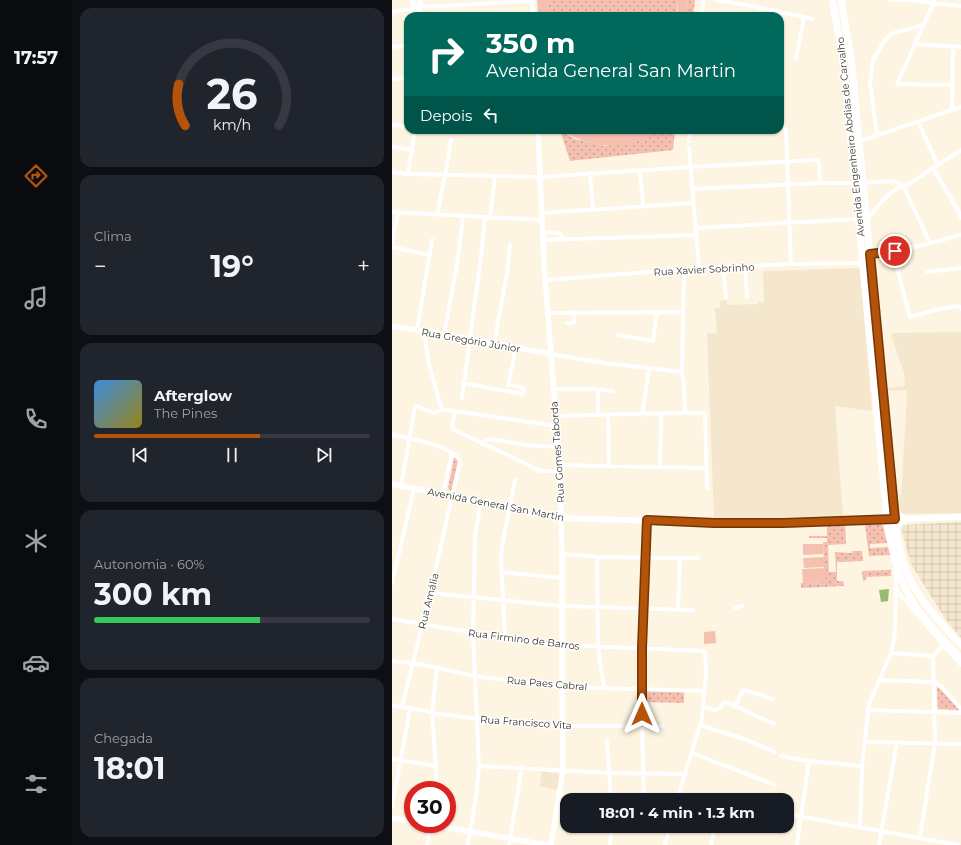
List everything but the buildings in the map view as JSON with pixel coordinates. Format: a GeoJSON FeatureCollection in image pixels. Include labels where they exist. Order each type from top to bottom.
{"type":"FeatureCollection","features":[{"type":"Feature","properties":{"kind":"highway","name":"Avenida Engenheiro Abdias de Carvalho"},"geometry":{"type":"LineString","coordinates":[[832,0],[843,57],[859,183],[867,220],[888,455],[890,509]]}},
{"type":"Feature","properties":{"kind":"highway","name":"Avenida Engenheiro Abdias de Carvalho"},"geometry":{"type":"LineString","coordinates":[[841,0],[851,56],[860,141],[859,219],[880,443],[892,522],[900,550],[900,572],[925,604],[961,645]]}},
{"type":"Feature","properties":{"kind":"highway"},"geometry":{"type":"LineString","coordinates":[[880,443],[888,455],[894,471],[892,522]]}},
{"type":"Feature","properties":{"kind":"highway"},"geometry":{"type":"LineString","coordinates":[[890,509],[892,522]]}},
{"type":"Feature","properties":{"kind":"highway","name":"Avenida Engenheiro Abdias de Carvalho"},"geometry":{"type":"LineString","coordinates":[[892,522],[891,548],[915,605],[961,659]]}},
{"type":"Feature","properties":{"kind":"main road"},"geometry":{"type":"LineString","coordinates":[[413,0],[418,12]]}},
{"type":"Feature","properties":{"kind":"main road"},"geometry":{"type":"LineString","coordinates":[[414,12],[420,0]]}},
{"type":"Feature","properties":{"kind":"main road"},"geometry":{"type":"LineString","coordinates":[[532,0],[533,12]]}},
{"type":"Feature","properties":{"kind":"main road","name":"Rua Gomes Taborda"},"geometry":{"type":"LineString","coordinates":[[538,134],[550,354],[562,518],[563,771],[551,845]]}},
{"type":"Feature","properties":{"kind":"main road","name":"Rua Gregório Júnior"},"geometry":{"type":"LineString","coordinates":[[392,326],[550,354]]}},
{"type":"Feature","properties":{"kind":"main road","name":"Avenida General San Martin"},"geometry":{"type":"LineString","coordinates":[[392,484],[562,518],[714,523],[892,522],[961,518]]}},
{"type":"Feature","properties":{"kind":"main road"},"geometry":{"type":"LineString","coordinates":[[392,818],[404,820]]}},
{"type":"Feature","properties":{"kind":"main road"},"geometry":{"type":"LineString","coordinates":[[456,829],[510,842],[547,845]]}},
{"type":"Feature","properties":{"kind":"street"},"geometry":{"type":"LineString","coordinates":[[392,12],[416,8],[532,0]]}},
{"type":"Feature","properties":{"kind":"street"},"geometry":{"type":"LineString","coordinates":[[702,12],[703,0]]}},
{"type":"Feature","properties":{"kind":"street"},"geometry":{"type":"LineString","coordinates":[[716,0],[780,12]]}},
{"type":"Feature","properties":{"kind":"street"},"geometry":{"type":"LineString","coordinates":[[890,0],[934,2],[961,6]]}},
{"type":"Feature","properties":{"kind":"street"},"geometry":{"type":"LineString","coordinates":[[934,2],[897,84],[952,85]]}},
{"type":"Feature","properties":{"kind":"street"},"geometry":{"type":"LineString","coordinates":[[784,13],[812,19]]}},
{"type":"Feature","properties":{"kind":"street"},"geometry":{"type":"LineString","coordinates":[[796,58],[804,17]]}},
{"type":"Feature","properties":{"kind":"street"},"geometry":{"type":"LineString","coordinates":[[877,135],[870,83],[871,70],[875,56],[884,40],[891,34],[924,25]]}},
{"type":"Feature","properties":{"kind":"street"},"geometry":{"type":"LineString","coordinates":[[915,44],[961,47]]}},
{"type":"Feature","properties":{"kind":"street"},"geometry":{"type":"LineString","coordinates":[[392,47],[404,46]]}},
{"type":"Feature","properties":{"kind":"street"},"geometry":{"type":"LineString","coordinates":[[952,110],[953,47]]}},
{"type":"Feature","properties":{"kind":"street"},"geometry":{"type":"LineString","coordinates":[[392,79],[404,78]]}},
{"type":"Feature","properties":{"kind":"street"},"geometry":{"type":"LineString","coordinates":[[860,141],[961,107]]}},
{"type":"Feature","properties":{"kind":"street"},"geometry":{"type":"LineString","coordinates":[[918,122],[938,165]]}},
{"type":"Feature","properties":{"kind":"street"},"geometry":{"type":"LineString","coordinates":[[392,125],[404,126]]}},
{"type":"Feature","properties":{"kind":"street"},"geometry":{"type":"LineString","coordinates":[[784,126],[786,131],[791,264]]}},
{"type":"Feature","properties":{"kind":"street"},"geometry":{"type":"LineString","coordinates":[[408,174],[415,134]]}},
{"type":"Feature","properties":{"kind":"street"},"geometry":{"type":"LineString","coordinates":[[689,141],[690,134]]}},
{"type":"Feature","properties":{"kind":"street"},"geometry":{"type":"LineString","coordinates":[[437,215],[451,140]]}},
{"type":"Feature","properties":{"kind":"street"},"geometry":{"type":"LineString","coordinates":[[392,147],[413,150]]}},
{"type":"Feature","properties":{"kind":"street"},"geometry":{"type":"LineString","coordinates":[[690,148],[699,268]]}},
{"type":"Feature","properties":{"kind":"street"},"geometry":{"type":"LineString","coordinates":[[867,220],[885,199],[901,186],[907,185],[961,150]]}},
{"type":"Feature","properties":{"kind":"street"},"geometry":{"type":"LineString","coordinates":[[392,172],[408,174],[540,177],[691,166],[818,160],[820,165],[820,183]]}},
{"type":"Feature","properties":{"kind":"street"},"geometry":{"type":"LineString","coordinates":[[933,168],[961,218]]}},
{"type":"Feature","properties":{"kind":"street"},"geometry":{"type":"LineString","coordinates":[[640,170],[643,205]]}},
{"type":"Feature","properties":{"kind":"street"},"geometry":{"type":"LineString","coordinates":[[590,173],[593,209]]}},
{"type":"Feature","properties":{"kind":"street"},"geometry":{"type":"LineString","coordinates":[[490,217],[495,176]]}},
{"type":"Feature","properties":{"kind":"street"},"geometry":{"type":"LineString","coordinates":[[692,189],[820,183],[859,183],[892,180],[898,182],[904,187],[930,243]]}},
{"type":"Feature","properties":{"kind":"street"},"geometry":{"type":"LineString","coordinates":[[542,213],[643,205],[693,203]]}},
{"type":"Feature","properties":{"kind":"street"},"geometry":{"type":"LineString","coordinates":[[392,212],[542,220]]}},
{"type":"Feature","properties":{"kind":"street"},"geometry":{"type":"LineString","coordinates":[[392,242],[398,213]]}},
{"type":"Feature","properties":{"kind":"street"},"geometry":{"type":"LineString","coordinates":[[444,335],[458,258],[463,216]]}},
{"type":"Feature","properties":{"kind":"street"},"geometry":{"type":"LineString","coordinates":[[462,398],[481,258],[485,217]]}},
{"type":"Feature","properties":{"kind":"street"},"geometry":{"type":"LineString","coordinates":[[696,228],[859,219]]}},
{"type":"Feature","properties":{"kind":"street"},"geometry":{"type":"LineString","coordinates":[[543,232],[560,232],[563,239]]}},
{"type":"Feature","properties":{"kind":"street"},"geometry":{"type":"LineString","coordinates":[[543,240],[696,235]]}},
{"type":"Feature","properties":{"kind":"street"},"geometry":{"type":"LineString","coordinates":[[870,254],[895,251],[961,235]]}},
{"type":"Feature","properties":{"kind":"street"},"geometry":{"type":"LineString","coordinates":[[417,330],[432,240]]}},
{"type":"Feature","properties":{"kind":"street"},"geometry":{"type":"LineString","coordinates":[[494,343],[507,274],[510,245]]}},
{"type":"Feature","properties":{"kind":"street"},"geometry":{"type":"LineString","coordinates":[[392,247],[430,255]]}},
{"type":"Feature","properties":{"kind":"street"},"geometry":{"type":"LineString","coordinates":[[895,251],[899,276],[909,314],[912,318],[939,309],[959,306],[961,309]]}},
{"type":"Feature","properties":{"kind":"street","name":"Rua Xavier Sobrinho"},"geometry":{"type":"LineString","coordinates":[[546,280],[699,268],[863,263]]}},
{"type":"Feature","properties":{"kind":"street"},"geometry":{"type":"LineString","coordinates":[[745,266],[747,297]]}},
{"type":"Feature","properties":{"kind":"street"},"geometry":{"type":"LineString","coordinates":[[723,267],[726,298]]}},
{"type":"Feature","properties":{"kind":"street"},"geometry":{"type":"LineString","coordinates":[[927,272],[961,268]]}},
{"type":"Feature","properties":{"kind":"street"},"geometry":{"type":"LineString","coordinates":[[684,269],[682,372],[685,413]]}},
{"type":"Feature","properties":{"kind":"street"},"geometry":{"type":"LineString","coordinates":[[567,323],[574,323],[575,312]]}},
{"type":"Feature","properties":{"kind":"street"},"geometry":{"type":"LineString","coordinates":[[618,334],[653,341],[657,312]]}},
{"type":"Feature","properties":{"kind":"street"},"geometry":{"type":"LineString","coordinates":[[548,313],[683,312]]}},
{"type":"Feature","properties":{"kind":"street"},"geometry":{"type":"LineString","coordinates":[[424,332],[429,365],[442,410]]}},
{"type":"Feature","properties":{"kind":"street"},"geometry":{"type":"LineString","coordinates":[[507,390],[516,347]]}},
{"type":"Feature","properties":{"kind":"street"},"geometry":{"type":"LineString","coordinates":[[550,354],[682,372]]}},
{"type":"Feature","properties":{"kind":"street"},"geometry":{"type":"LineString","coordinates":[[642,415],[649,368]]}},
{"type":"Feature","properties":{"kind":"street"},"geometry":{"type":"LineString","coordinates":[[464,383],[522,394],[524,392],[523,388],[508,384]]}},
{"type":"Feature","properties":{"kind":"street"},"geometry":{"type":"LineString","coordinates":[[553,389],[598,389],[613,391]]}},
{"type":"Feature","properties":{"kind":"street"},"geometry":{"type":"LineString","coordinates":[[598,389],[598,415]]}},
{"type":"Feature","properties":{"kind":"street"},"geometry":{"type":"LineString","coordinates":[[401,486],[415,407],[418,406],[433,413],[442,410],[556,426]]}},
{"type":"Feature","properties":{"kind":"street"},"geometry":{"type":"LineString","coordinates":[[455,412],[453,429],[540,472],[559,468],[609,466],[706,468]]}},
{"type":"Feature","properties":{"kind":"street"},"geometry":{"type":"LineString","coordinates":[[555,416],[685,413],[706,414],[707,488]]}},
{"type":"Feature","properties":{"kind":"street"},"geometry":{"type":"LineString","coordinates":[[660,468],[661,414]]}},
{"type":"Feature","properties":{"kind":"street"},"geometry":{"type":"LineString","coordinates":[[608,415],[609,466]]}},
{"type":"Feature","properties":{"kind":"street"},"geometry":{"type":"LineString","coordinates":[[392,435],[410,438],[444,448],[452,453],[443,494]]}},
{"type":"Feature","properties":{"kind":"street"},"geometry":{"type":"LineString","coordinates":[[482,444],[486,440],[490,439],[530,446],[557,446]]}},
{"type":"Feature","properties":{"kind":"street","name":"Rua Amália"},"geometry":{"type":"LineString","coordinates":[[402,707],[460,462],[458,457],[452,453]]}},
{"type":"Feature","properties":{"kind":"street"},"geometry":{"type":"LineString","coordinates":[[505,638],[502,546],[515,480]]}},
{"type":"Feature","properties":{"kind":"street"},"geometry":{"type":"LineString","coordinates":[[392,583],[414,489]]}},
{"type":"Feature","properties":{"kind":"street"},"geometry":{"type":"LineString","coordinates":[[468,845],[479,766],[478,719],[474,676],[473,596],[475,536],[481,501]]}},
{"type":"Feature","properties":{"kind":"street"},"geometry":{"type":"LineString","coordinates":[[644,793],[642,648],[647,520]]}},
{"type":"Feature","properties":{"kind":"street"},"geometry":{"type":"LineString","coordinates":[[860,827],[862,766],[869,704],[891,653],[895,633],[896,590],[900,572],[891,548]]}},
{"type":"Feature","properties":{"kind":"street"},"geometry":{"type":"LineString","coordinates":[[562,554],[597,557],[698,558]]}},
{"type":"Feature","properties":{"kind":"street"},"geometry":{"type":"LineString","coordinates":[[597,557],[598,647],[604,687]]}},
{"type":"Feature","properties":{"kind":"street"},"geometry":{"type":"LineString","coordinates":[[678,609],[680,558]]}},
{"type":"Feature","properties":{"kind":"street"},"geometry":{"type":"LineString","coordinates":[[502,572],[562,578]]}},
{"type":"Feature","properties":{"kind":"street"},"geometry":{"type":"LineString","coordinates":[[896,590],[961,665]]}},
{"type":"Feature","properties":{"kind":"street"},"geometry":{"type":"LineString","coordinates":[[430,593],[473,596],[562,606],[693,610]]}},
{"type":"Feature","properties":{"kind":"street"},"geometry":{"type":"LineString","coordinates":[[895,604],[899,600],[905,601]]}},
{"type":"Feature","properties":{"kind":"street"},"geometry":{"type":"LineString","coordinates":[[735,608],[742,606]]}},
{"type":"Feature","properties":{"kind":"street","name":"Rua Firmino de Barros"},"geometry":{"type":"LineString","coordinates":[[392,619],[505,638],[562,645],[702,651],[705,652],[706,673],[704,691]]}},
{"type":"Feature","properties":{"kind":"street"},"geometry":{"type":"LineString","coordinates":[[920,838],[935,743],[933,656],[943,646]]}},
{"type":"Feature","properties":{"kind":"street"},"geometry":{"type":"LineString","coordinates":[[891,653],[933,656]]}},
{"type":"Feature","properties":{"kind":"street","name":"Rua Paes Cabral"},"geometry":{"type":"LineString","coordinates":[[392,661],[437,668],[474,676],[562,687],[642,688],[704,691]]}},
{"type":"Feature","properties":{"kind":"street"},"geometry":{"type":"LineString","coordinates":[[436,781],[432,713],[437,668]]}},
{"type":"Feature","properties":{"kind":"street"},"geometry":{"type":"LineString","coordinates":[[880,680],[934,682],[941,686],[961,709]]}},
{"type":"Feature","properties":{"kind":"street"},"geometry":{"type":"LineString","coordinates":[[735,706],[744,690],[773,699]]}},
{"type":"Feature","properties":{"kind":"street"},"geometry":{"type":"LineString","coordinates":[[680,793],[700,725],[704,691]]}},
{"type":"Feature","properties":{"kind":"street"},"geometry":{"type":"LineString","coordinates":[[703,706],[717,710],[725,702],[774,724]]}},
{"type":"Feature","properties":{"kind":"street","name":"Rua Francisco Vita"},"geometry":{"type":"LineString","coordinates":[[392,705],[432,713],[478,719],[562,726],[662,726]]}},
{"type":"Feature","properties":{"kind":"street"},"geometry":{"type":"LineString","coordinates":[[392,807],[410,708]]}},
{"type":"Feature","properties":{"kind":"street"},"geometry":{"type":"LineString","coordinates":[[868,710],[961,713]]}},
{"type":"Feature","properties":{"kind":"street"},"geometry":{"type":"LineString","coordinates":[[700,725],[747,740],[776,752]]}},
{"type":"Feature","properties":{"kind":"street"},"geometry":{"type":"LineString","coordinates":[[607,741],[610,793]]}},
{"type":"Feature","properties":{"kind":"street"},"geometry":{"type":"LineString","coordinates":[[865,742],[961,744]]}},
{"type":"Feature","properties":{"kind":"street"},"geometry":{"type":"LineString","coordinates":[[878,845],[897,742]]}},
{"type":"Feature","properties":{"kind":"street"},"geometry":{"type":"LineString","coordinates":[[692,753],[775,785]]}},
{"type":"Feature","properties":{"kind":"street"},"geometry":{"type":"LineString","coordinates":[[781,756],[809,761],[862,766]]}},
{"type":"Feature","properties":{"kind":"street"},"geometry":{"type":"LineString","coordinates":[[392,759],[436,766]]}},
{"type":"Feature","properties":{"kind":"street"},"geometry":{"type":"LineString","coordinates":[[797,845],[809,761]]}},
{"type":"Feature","properties":{"kind":"street"},"geometry":{"type":"LineString","coordinates":[[479,766],[522,767],[608,773],[686,774]]}},
{"type":"Feature","properties":{"kind":"street"},"geometry":{"type":"LineString","coordinates":[[510,842],[522,767]]}},
{"type":"Feature","properties":{"kind":"street"},"geometry":{"type":"LineString","coordinates":[[794,815],[958,845]]}},
{"type":"Feature","properties":{"kind":"street"},"geometry":{"type":"LineString","coordinates":[[427,845],[429,833]]}},
{"type":"Feature","properties":{"kind":"street"},"geometry":{"type":"LineString","coordinates":[[610,845],[611,833]]}},
{"type":"Feature","properties":{"kind":"street"},"geometry":{"type":"LineString","coordinates":[[665,845],[668,833]]}},
{"type":"Feature","properties":{"kind":"street"},"geometry":{"type":"LineString","coordinates":[[711,845],[714,833]]}},
{"type":"Feature","properties":{"kind":"shaded area"},"geometry":{"type":"Polygon","coordinates":[[[537,0],[549,0],[549,12],[538,12],[537,0]]]}},
{"type":"Feature","properties":{"kind":"shaded area"},"geometry":{"type":"Polygon","coordinates":[[[549,0],[678,0],[676,12],[549,12],[549,0]]]}},
{"type":"Feature","properties":{"kind":"shaded area"},"geometry":{"type":"Polygon","coordinates":[[[678,0],[688,0],[686,12],[677,12],[678,0]]]}},
{"type":"Feature","properties":{"kind":"shaded area"},"geometry":{"type":"Polygon","coordinates":[[[688,0],[695,0],[694,12],[686,12],[688,0]]]}},
{"type":"Feature","properties":{"kind":"shaded area"},"geometry":{"type":"Polygon","coordinates":[[[561,134],[567,134],[575,139],[604,146],[637,141],[649,134],[675,134],[673,150],[570,161],[561,134]]]}},
{"type":"Feature","properties":{"kind":"shaded area"},"geometry":{"type":"Polygon","coordinates":[[[568,134],[650,134],[633,143],[608,146],[584,141],[568,134]]]}},
{"type":"Feature","properties":{"kind":"shaded area"},"geometry":{"type":"Polygon","coordinates":[[[860,268],[872,411],[835,406],[843,517],[714,520],[707,333],[717,333],[715,308],[720,308],[720,301],[727,300],[727,305],[758,304],[758,302],[764,302],[763,271],[860,268]]]}},
{"type":"Feature","properties":{"kind":"shaded area"},"geometry":{"type":"Polygon","coordinates":[[[961,332],[961,513],[902,514],[900,510],[899,495],[901,495],[907,390],[888,391],[888,388],[905,386],[904,373],[891,335],[892,333],[961,332]]]}},
{"type":"Feature","properties":{"kind":"shaded area"},"geometry":{"type":"Polygon","coordinates":[[[454,458],[458,461],[451,491],[448,488],[454,458]]]}},
{"type":"Feature","properties":{"kind":"shaded area"},"geometry":{"type":"Polygon","coordinates":[[[961,522],[961,638],[944,617],[911,564],[901,528],[902,525],[961,522]]]}},
{"type":"Feature","properties":{"kind":"shaded area"},"geometry":{"type":"Polygon","coordinates":[[[880,524],[883,526],[887,543],[870,544],[870,548],[888,547],[890,555],[869,556],[865,525],[880,524]]]}},
{"type":"Feature","properties":{"kind":"shaded area"},"geometry":{"type":"Polygon","coordinates":[[[845,525],[846,544],[828,545],[829,572],[836,572],[835,552],[852,553],[852,551],[862,551],[863,561],[837,562],[837,581],[843,581],[844,586],[801,588],[801,583],[826,582],[823,542],[827,542],[827,538],[809,538],[809,536],[827,536],[827,526],[845,525]]]}},
{"type":"Feature","properties":{"kind":"shaded area"},"geometry":{"type":"Polygon","coordinates":[[[803,544],[823,544],[823,554],[803,555],[803,544]]]}},
{"type":"Feature","properties":{"kind":"shaded area"},"geometry":{"type":"Polygon","coordinates":[[[824,557],[824,567],[804,568],[803,558],[824,557]]]}},
{"type":"Feature","properties":{"kind":"shaded area"},"geometry":{"type":"Polygon","coordinates":[[[826,568],[826,582],[803,583],[802,569],[826,568]]]}},
{"type":"Feature","properties":{"kind":"shaded area"},"geometry":{"type":"Polygon","coordinates":[[[891,570],[891,576],[866,577],[866,580],[863,581],[862,571],[891,570]]]}},
{"type":"Feature","properties":{"kind":"shaded area"},"geometry":{"type":"Polygon","coordinates":[[[889,589],[888,601],[881,602],[879,590],[889,589]]]}},
{"type":"Feature","properties":{"kind":"shaded area"},"geometry":{"type":"Polygon","coordinates":[[[715,631],[716,643],[704,644],[704,632],[715,631]]]}},
{"type":"Feature","properties":{"kind":"shaded area"},"geometry":{"type":"Polygon","coordinates":[[[938,687],[959,709],[958,710],[938,709],[938,687]]]}},
{"type":"Feature","properties":{"kind":"shaded area"},"geometry":{"type":"Polygon","coordinates":[[[644,690],[684,692],[684,703],[643,702],[644,690]]]}},
{"type":"Feature","properties":{"kind":"shaded area"},"geometry":{"type":"Polygon","coordinates":[[[542,771],[559,774],[558,790],[540,786],[542,771]]]}},
{"type":"Feature","properties":{"kind":"route"},"geometry":{"type":"LineString","coordinates":[[642,714],[643,608],[647,520],[714,523],[784,523],[895,519],[870,254],[895,251]]}}]}
